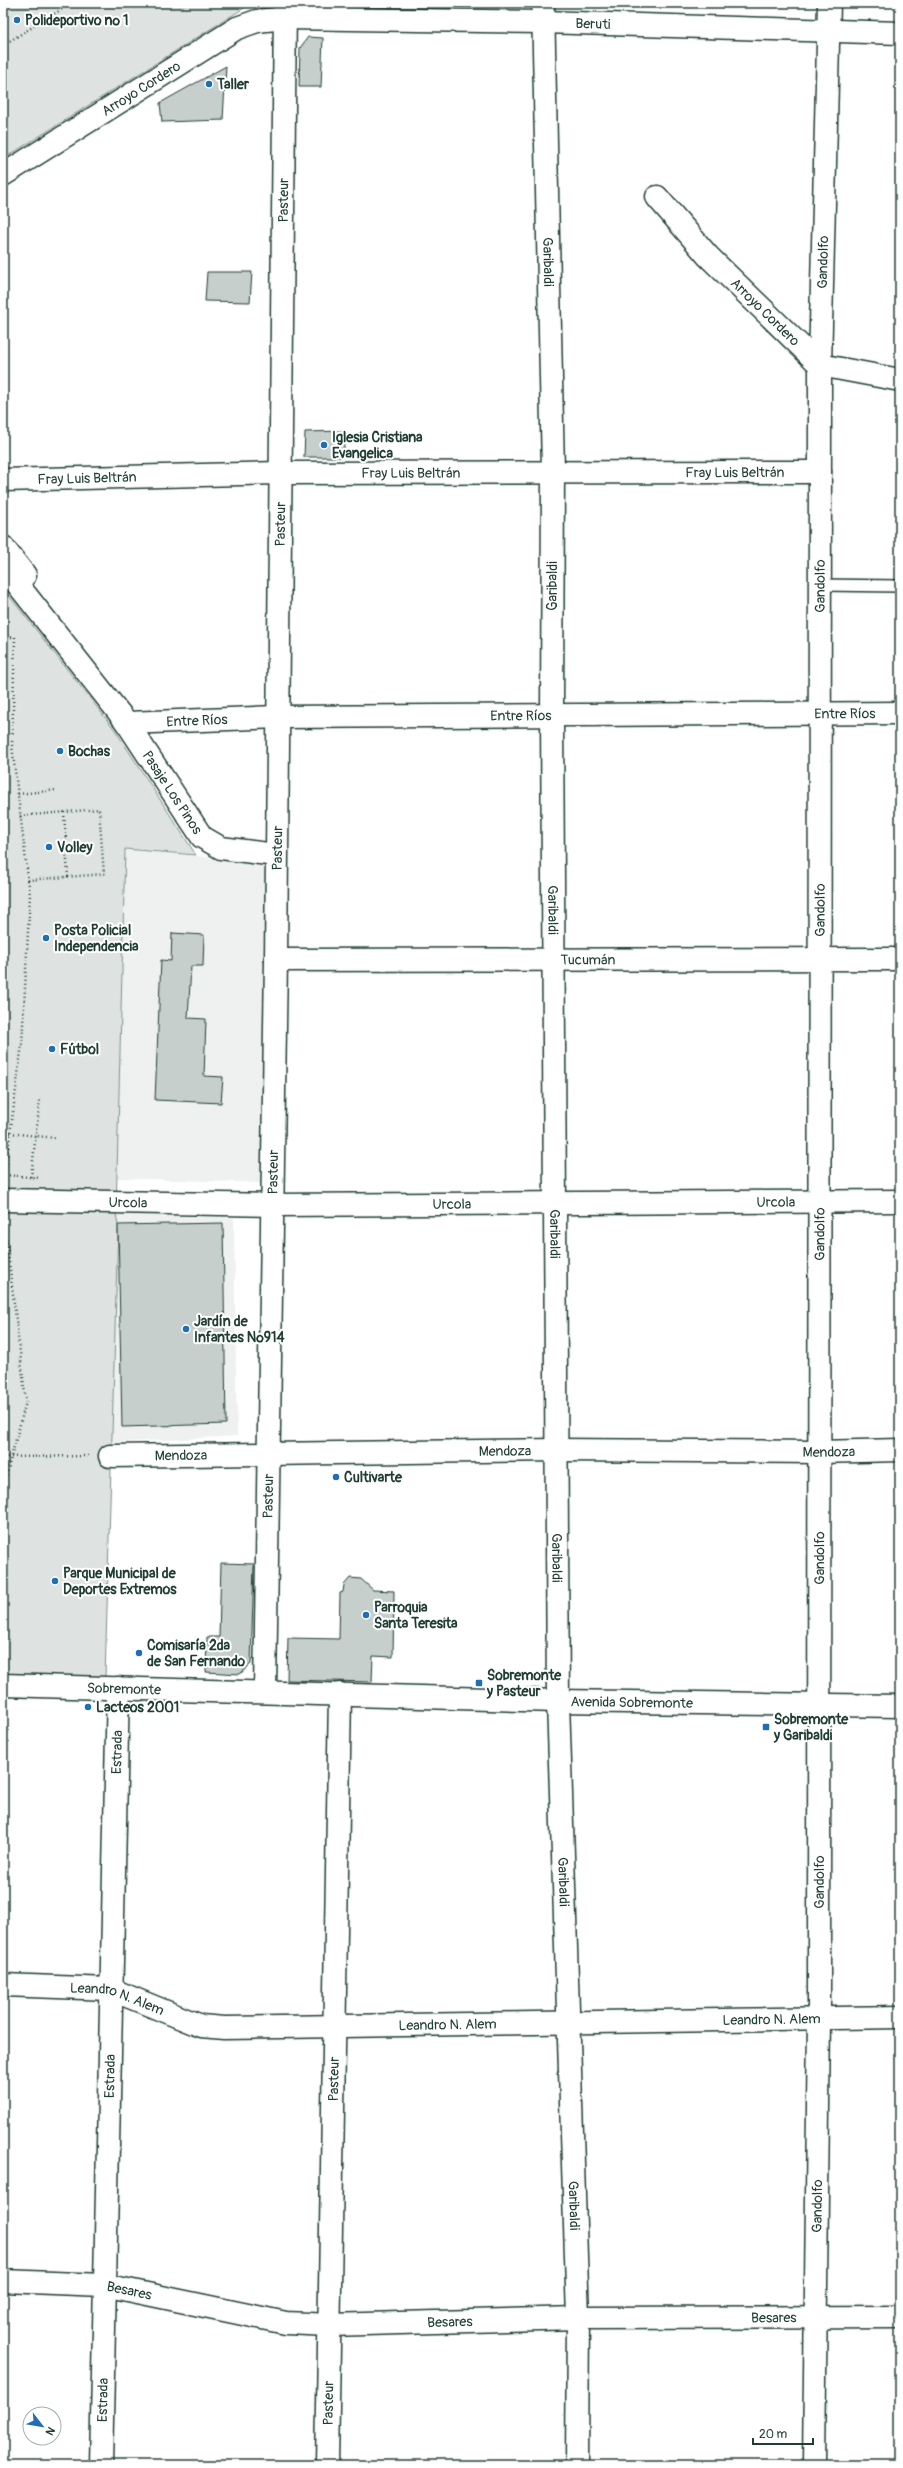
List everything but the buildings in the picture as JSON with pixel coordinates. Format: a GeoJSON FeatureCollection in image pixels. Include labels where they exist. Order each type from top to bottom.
{"type":"FeatureCollection","features":[{"type":"Feature","properties":{"kind":"street","name":"Gandolfo"},"geometry":{"type":"LineString","coordinates":[[814,2465],[819,2018],[818,1201],[820,365],[829,3]]}},
{"type":"Feature","properties":{"kind":"street","name":"Beruti"},"geometry":{"type":"LineString","coordinates":[[285,11],[543,13],[828,32],[900,33]]}},
{"type":"Feature","properties":{"kind":"street","name":"Arroyo Cordero"},"geometry":{"type":"LineString","coordinates":[[3,175],[236,28],[285,11]]}},
{"type":"Feature","properties":{"kind":"street","name":"Pasteur"},"geometry":{"type":"LineString","coordinates":[[265,1692],[276,960],[279,473],[285,11]]}},
{"type":"Feature","properties":{"kind":"street","name":"Garibaldi"},"geometry":{"type":"LineString","coordinates":[[543,13],[553,471],[552,715],[558,1701],[578,2318],[577,2465]]}},
{"type":"Feature","properties":{"kind":"street","name":"Arroyo Cordero"},"geometry":{"type":"LineString","coordinates":[[657,197],[708,256],[820,365]]}},
{"type":"Feature","properties":{"kind":"street"},"geometry":{"type":"LineString","coordinates":[[820,365],[900,380]]}},
{"type":"Feature","properties":{"kind":"street","name":"Fray Luis Beltrán"},"geometry":{"type":"LineString","coordinates":[[3,480],[279,473],[553,471],[820,472]]}},
{"type":"Feature","properties":{"kind":"street"},"geometry":{"type":"LineString","coordinates":[[3,547],[135,723]]}},
{"type":"Feature","properties":{"kind":"street"},"geometry":{"type":"LineString","coordinates":[[3,566],[135,723]]}},
{"type":"Feature","properties":{"kind":"street","name":"Entre Ríos"},"geometry":{"type":"LineString","coordinates":[[135,723],[277,717],[900,713]]}},
{"type":"Feature","properties":{"kind":"street","name":"Pasaje Los Pinos"},"geometry":{"type":"LineString","coordinates":[[135,723],[202,837],[221,848],[276,855]]}},
{"type":"Feature","properties":{"kind":"street","name":"Tucumán"},"geometry":{"type":"LineString","coordinates":[[276,960],[900,959]]}},
{"type":"Feature","properties":{"kind":"street","name":"Urcola"},"geometry":{"type":"LineString","coordinates":[[3,1191],[273,1205],[900,1201]]}},
{"type":"Feature","properties":{"kind":"street","name":"Mendoza"},"geometry":{"type":"LineString","coordinates":[[110,1456],[557,1450],[818,1452],[900,1450]]}},
{"type":"Feature","properties":{"kind":"street","name":"Sobremonte"},"geometry":{"type":"LineString","coordinates":[[3,1685],[340,1694]]}},
{"type":"Feature","properties":{"kind":"street","name":"Estrada"},"geometry":{"type":"LineString","coordinates":[[101,2465],[110,1989],[118,1688]]}},
{"type":"Feature","properties":{"kind":"street","name":"Pasteur"},"geometry":{"type":"LineString","coordinates":[[328,2465],[340,1694]]}},
{"type":"Feature","properties":{"kind":"street","name":"Avenida Sobremonte"},"geometry":{"type":"LineString","coordinates":[[340,1694],[558,1701],[900,1706]]}},
{"type":"Feature","properties":{"kind":"street","name":"Leandro N. Alem"},"geometry":{"type":"LineString","coordinates":[[3,1985],[110,1989],[201,2026],[224,2028],[900,2017]]}},
{"type":"Feature","properties":{"kind":"street","name":"Besares"},"geometry":{"type":"LineString","coordinates":[[3,2281],[104,2284],[286,2323],[330,2325],[578,2318],[900,2317]]}},
{"type":"Feature","properties":{"kind":"lane"},"geometry":{"type":"LineString","coordinates":[[820,585],[900,586]]}},
{"type":"Feature","properties":{"kind":"path"},"geometry":{"type":"LineString","coordinates":[[3,45],[72,3]]}},
{"type":"Feature","properties":{"kind":"path"},"geometry":{"type":"LineString","coordinates":[[3,637],[15,637],[12,745],[30,895],[22,1044],[3,1191]]}},
{"type":"Feature","properties":{"kind":"path"},"geometry":{"type":"LineString","coordinates":[[18,794],[56,790]]}},
{"type":"Feature","properties":{"kind":"path"},"geometry":{"type":"LineString","coordinates":[[20,816],[99,809],[104,874],[28,880]]}},
{"type":"Feature","properties":{"kind":"path"},"geometry":{"type":"LineString","coordinates":[[64,812],[68,877]]}},
{"type":"Feature","properties":{"kind":"path"},"geometry":{"type":"LineString","coordinates":[[31,1177],[40,1099]]}},
{"type":"Feature","properties":{"kind":"path"},"geometry":{"type":"LineString","coordinates":[[10,1133],[55,1138]]}},
{"type":"Feature","properties":{"kind":"path"},"geometry":{"type":"LineString","coordinates":[[3,1212],[26,1402],[3,1487]]}},
{"type":"Feature","properties":{"kind":"path"},"geometry":{"type":"LineString","coordinates":[[3,1457],[110,1456]]}},
{"type":"Feature","properties":{"kind":"shaded area"},"geometry":{"type":"Polygon","coordinates":[[[3,3],[252,3],[3,159],[3,3]]]}},
{"type":"Feature","properties":{"kind":"shaded area"},"geometry":{"type":"Polygon","coordinates":[[[3,588],[115,730],[196,855],[125,849],[116,1214],[118,1225],[105,1678],[3,1675],[3,588]]]}},
{"type":"Feature","properties":{"kind":"shaded area"},"geometry":{"type":"Polygon","coordinates":[[[125,849],[266,863],[261,1183],[117,1178],[125,849]]]}},
{"type":"Feature","properties":{"kind":"shaded area"},"geometry":{"type":"Polygon","coordinates":[[[116,1214],[234,1218],[237,1436],[110,1443],[118,1225],[116,1214]]]}},
{"type":"Feature","properties":{"kind":"place","name":"Polideportivo nº 1"},"geometry":{"type":"Point","coordinates":[17,20]}},
{"type":"Feature","properties":{"kind":"place","name":"Taller"},"geometry":{"type":"Point","coordinates":[209,84]}},
{"type":"Feature","properties":{"kind":"place","name":"Iglesia Cristiana Evangelica"},"geometry":{"type":"Point","coordinates":[324,445]}},
{"type":"Feature","properties":{"kind":"place","name":"Bochas"},"geometry":{"type":"Point","coordinates":[60,751]}},
{"type":"Feature","properties":{"kind":"place","name":"Volley"},"geometry":{"type":"Point","coordinates":[49,847]}},
{"type":"Feature","properties":{"kind":"place","name":"Posta Policial Independencia"},"geometry":{"type":"Point","coordinates":[46,938]}},
{"type":"Feature","properties":{"kind":"place","name":"Fútbol"},"geometry":{"type":"Point","coordinates":[52,1049]}},
{"type":"Feature","properties":{"kind":"place","name":"Jardín de Infantes Nº914"},"geometry":{"type":"Point","coordinates":[186,1329]}},
{"type":"Feature","properties":{"kind":"place","name":"Cultivarte"},"geometry":{"type":"Point","coordinates":[336,1477]}},
{"type":"Feature","properties":{"kind":"place","name":"Parque Municipal de Deportes Extremos"},"geometry":{"type":"Point","coordinates":[55,1581]}},
{"type":"Feature","properties":{"kind":"place","name":"Parroquia Santa Teresita"},"geometry":{"type":"Point","coordinates":[366,1615]}},
{"type":"Feature","properties":{"kind":"place","name":"Comisaría 2da de San Fernando"},"geometry":{"type":"Point","coordinates":[139,1653]}},
{"type":"Feature","properties":{"kind":"place","name":"Sobremonte y Pasteur"},"geometry":{"type":"Point","coordinates":[479,1683]}},
{"type":"Feature","properties":{"kind":"place","name":"Lacteos 2001"},"geometry":{"type":"Point","coordinates":[88,1707]}},
{"type":"Feature","properties":{"kind":"place","name":"Sobremonte y Garibaldi"},"geometry":{"type":"Point","coordinates":[766,1727]}}]}
